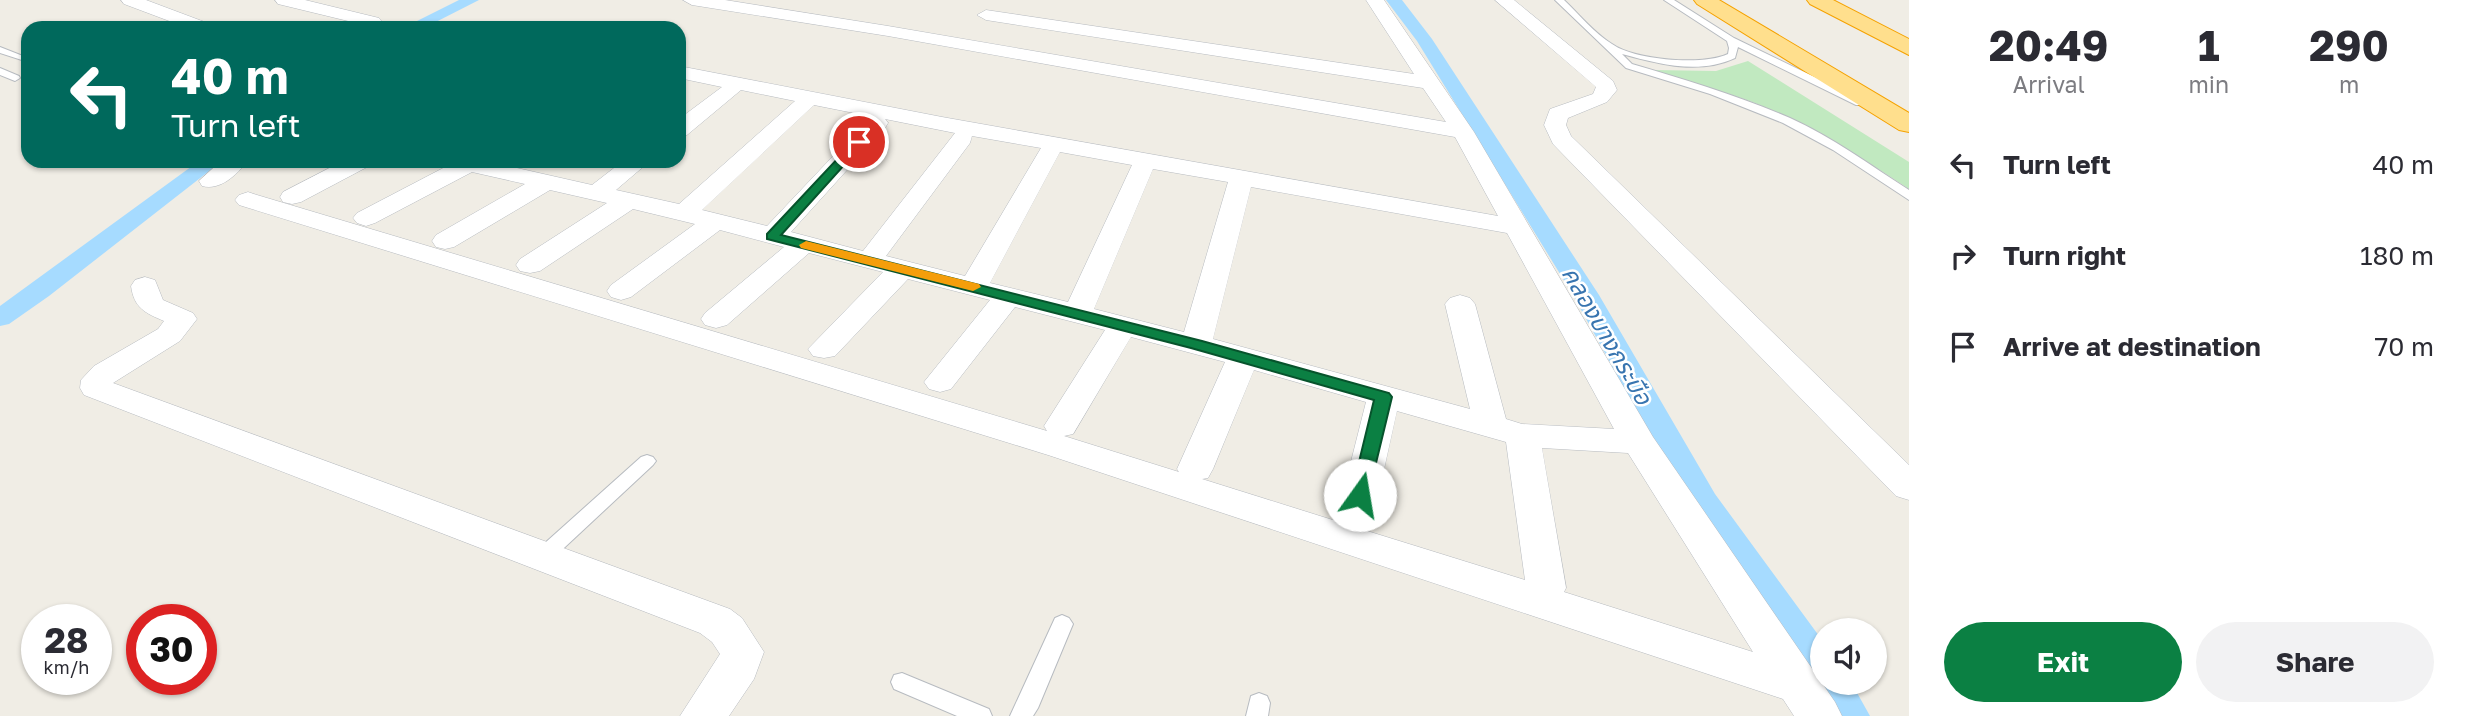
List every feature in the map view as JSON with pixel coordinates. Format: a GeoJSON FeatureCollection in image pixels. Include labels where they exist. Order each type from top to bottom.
{"type":"FeatureCollection","features":[{"type":"Feature","properties":{"kind":"highway"},"geometry":{"type":"LineString","coordinates":[[1704,0],[1909,126]]}},
{"type":"Feature","properties":{"kind":"highway"},"geometry":{"type":"LineString","coordinates":[[1817,0],[1909,48]]}},
{"type":"Feature","properties":{"kind":"street"},"geometry":{"type":"LineString","coordinates":[[130,0],[186,21]]}},
{"type":"Feature","properties":{"kind":"street"},"geometry":{"type":"LineString","coordinates":[[284,0],[369,21]]}},
{"type":"Feature","properties":{"kind":"street"},"geometry":{"type":"LineString","coordinates":[[692,0],[888,31],[1463,132]]}},
{"type":"Feature","properties":{"kind":"street"},"geometry":{"type":"LineString","coordinates":[[1375,0],[1463,132],[1639,442],[1819,716]]}},
{"type":"Feature","properties":{"kind":"street"},"geometry":{"type":"LineString","coordinates":[[1504,0],[1606,85],[1607,90],[1600,98],[1558,114],[1555,125],[1561,139],[1909,487]]}},
{"type":"Feature","properties":{"kind":"street"},"geometry":{"type":"LineString","coordinates":[[986,15],[1432,83]]}},
{"type":"Feature","properties":{"kind":"street"},"geometry":{"type":"LineString","coordinates":[[686,73],[955,126],[1518,227]]}},
{"type":"Feature","properties":{"kind":"street"},"geometry":{"type":"LineString","coordinates":[[686,125],[732,89]]}},
{"type":"Feature","properties":{"kind":"street"},"geometry":{"type":"LineString","coordinates":[[684,213],[804,104]]}},
{"type":"Feature","properties":{"kind":"street"},"geometry":{"type":"LineString","coordinates":[[772,236],[877,123]]}},
{"type":"Feature","properties":{"kind":"street"},"geometry":{"type":"LineString","coordinates":[[869,261],[962,138]]}},
{"type":"Feature","properties":{"kind":"street"},"geometry":{"type":"LineString","coordinates":[[973,287],[1049,153]]}},
{"type":"Feature","properties":{"kind":"street"},"geometry":{"type":"LineString","coordinates":[[211,181],[227,168]]}},
{"type":"Feature","properties":{"kind":"street"},"geometry":{"type":"LineString","coordinates":[[292,197],[347,168]]}},
{"type":"Feature","properties":{"kind":"street"},"geometry":{"type":"LineString","coordinates":[[366,218],[452,168]]}},
{"type":"Feature","properties":{"kind":"street"},"geometry":{"type":"LineString","coordinates":[[498,168],[527,172],[628,201],[1196,344],[1506,430],[1639,442]]}},
{"type":"Feature","properties":{"kind":"street"},"geometry":{"type":"LineString","coordinates":[[597,192],[629,168]]}},
{"type":"Feature","properties":{"kind":"street"},"geometry":{"type":"LineString","coordinates":[[1077,314],[1142,169]]}},
{"type":"Feature","properties":{"kind":"street"},"geometry":{"type":"LineString","coordinates":[[445,241],[527,172]]}},
{"type":"Feature","properties":{"kind":"street"},"geometry":{"type":"LineString","coordinates":[[1196,344],[1239,185]]}},
{"type":"Feature","properties":{"kind":"street"},"geometry":{"type":"LineString","coordinates":[[248,200],[1060,447],[1799,685]]}},
{"type":"Feature","properties":{"kind":"street"},"geometry":{"type":"LineString","coordinates":[[530,265],[628,201]]}},
{"type":"Feature","properties":{"kind":"street"},"geometry":{"type":"LineString","coordinates":[[621,291],[715,222]]}},
{"type":"Feature","properties":{"kind":"street"},"geometry":{"type":"LineString","coordinates":[[716,318],[803,244]]}},
{"type":"Feature","properties":{"kind":"street"},"geometry":{"type":"LineString","coordinates":[[824,349],[902,270]]}},
{"type":"Feature","properties":{"kind":"street"},"geometry":{"type":"LineString","coordinates":[[145,285],[146,299],[154,308],[182,319],[169,335],[105,373],[97,380],[96,388],[715,621],[727,629],[742,652],[738,666],[703,716]]}},
{"type":"Feature","properties":{"kind":"street"},"geometry":{"type":"LineString","coordinates":[[940,382],[1008,296]]}},
{"type":"Feature","properties":{"kind":"street"},"geometry":{"type":"LineString","coordinates":[[1460,304],[1506,430],[1546,588]]}},
{"type":"Feature","properties":{"kind":"street"},"geometry":{"type":"LineString","coordinates":[[1060,426],[1122,326]]}},
{"type":"Feature","properties":{"kind":"street"},"geometry":{"type":"LineString","coordinates":[[1195,469],[1243,358]]}},
{"type":"Feature","properties":{"kind":"street"},"geometry":{"type":"LineString","coordinates":[[1354,519],[1384,397]]}},
{"type":"Feature","properties":{"kind":"lane"},"geometry":{"type":"LineString","coordinates":[[1559,0],[1623,62],[1637,69],[1714,92],[1787,121],[1830,144],[1909,196]]}},
{"type":"Feature","properties":{"kind":"lane"},"geometry":{"type":"LineString","coordinates":[[1668,0],[1731,40],[1909,126]]}},
{"type":"Feature","properties":{"kind":"lane"},"geometry":{"type":"LineString","coordinates":[[1608,47],[1656,59],[1706,63],[1724,61],[1732,55],[1734,48],[1731,40]]}},
{"type":"Feature","properties":{"kind":"lane"},"geometry":{"type":"LineString","coordinates":[[0,50],[21,59]]}},
{"type":"Feature","properties":{"kind":"lane"},"geometry":{"type":"LineString","coordinates":[[0,71],[15,78]]}},
{"type":"Feature","properties":{"kind":"lane"},"geometry":{"type":"LineString","coordinates":[[543,556],[647,461]]}},
{"type":"Feature","properties":{"kind":"lane"},"geometry":{"type":"LineString","coordinates":[[1021,716],[1030,701],[1062,624]]}},
{"type":"Feature","properties":{"kind":"lane"},"geometry":{"type":"LineString","coordinates":[[902,682],[981,716]]}},
{"type":"Feature","properties":{"kind":"green space"},"geometry":{"type":"Polygon","coordinates":[[[1748,61],[1909,162],[1909,189],[1796,121],[1742,98],[1653,70],[1716,71],[1748,61]]]}},
{"type":"Feature","properties":{"kind":"waterway"},"geometry":{"type":"LineString","coordinates":[[426,21],[471,0]]}},
{"type":"Feature","properties":{"kind":"waterway","name":"คลองบางกระบือ"},"geometry":{"type":"LineString","coordinates":[[1394,0],[1424,39],[1586,295],[1703,502],[1810,654]]}},
{"type":"Feature","properties":{"kind":"waterway"},"geometry":{"type":"LineString","coordinates":[[0,318],[203,168]]}},
{"type":"Feature","properties":{"kind":"waterway","name":"คลองบางกระบือ"},"geometry":{"type":"LineString","coordinates":[[1837,695],[1850,716]]}},
{"type":"Feature","properties":{"kind":"slow traffic"},"geometry":{"type":"LineString","coordinates":[[806,245],[973,287]]}},
{"type":"Feature","properties":{"kind":"route"},"geometry":{"type":"LineString","coordinates":[[859,142],[772,236],[1196,344],[1384,397],[1360,495]]}}]}
